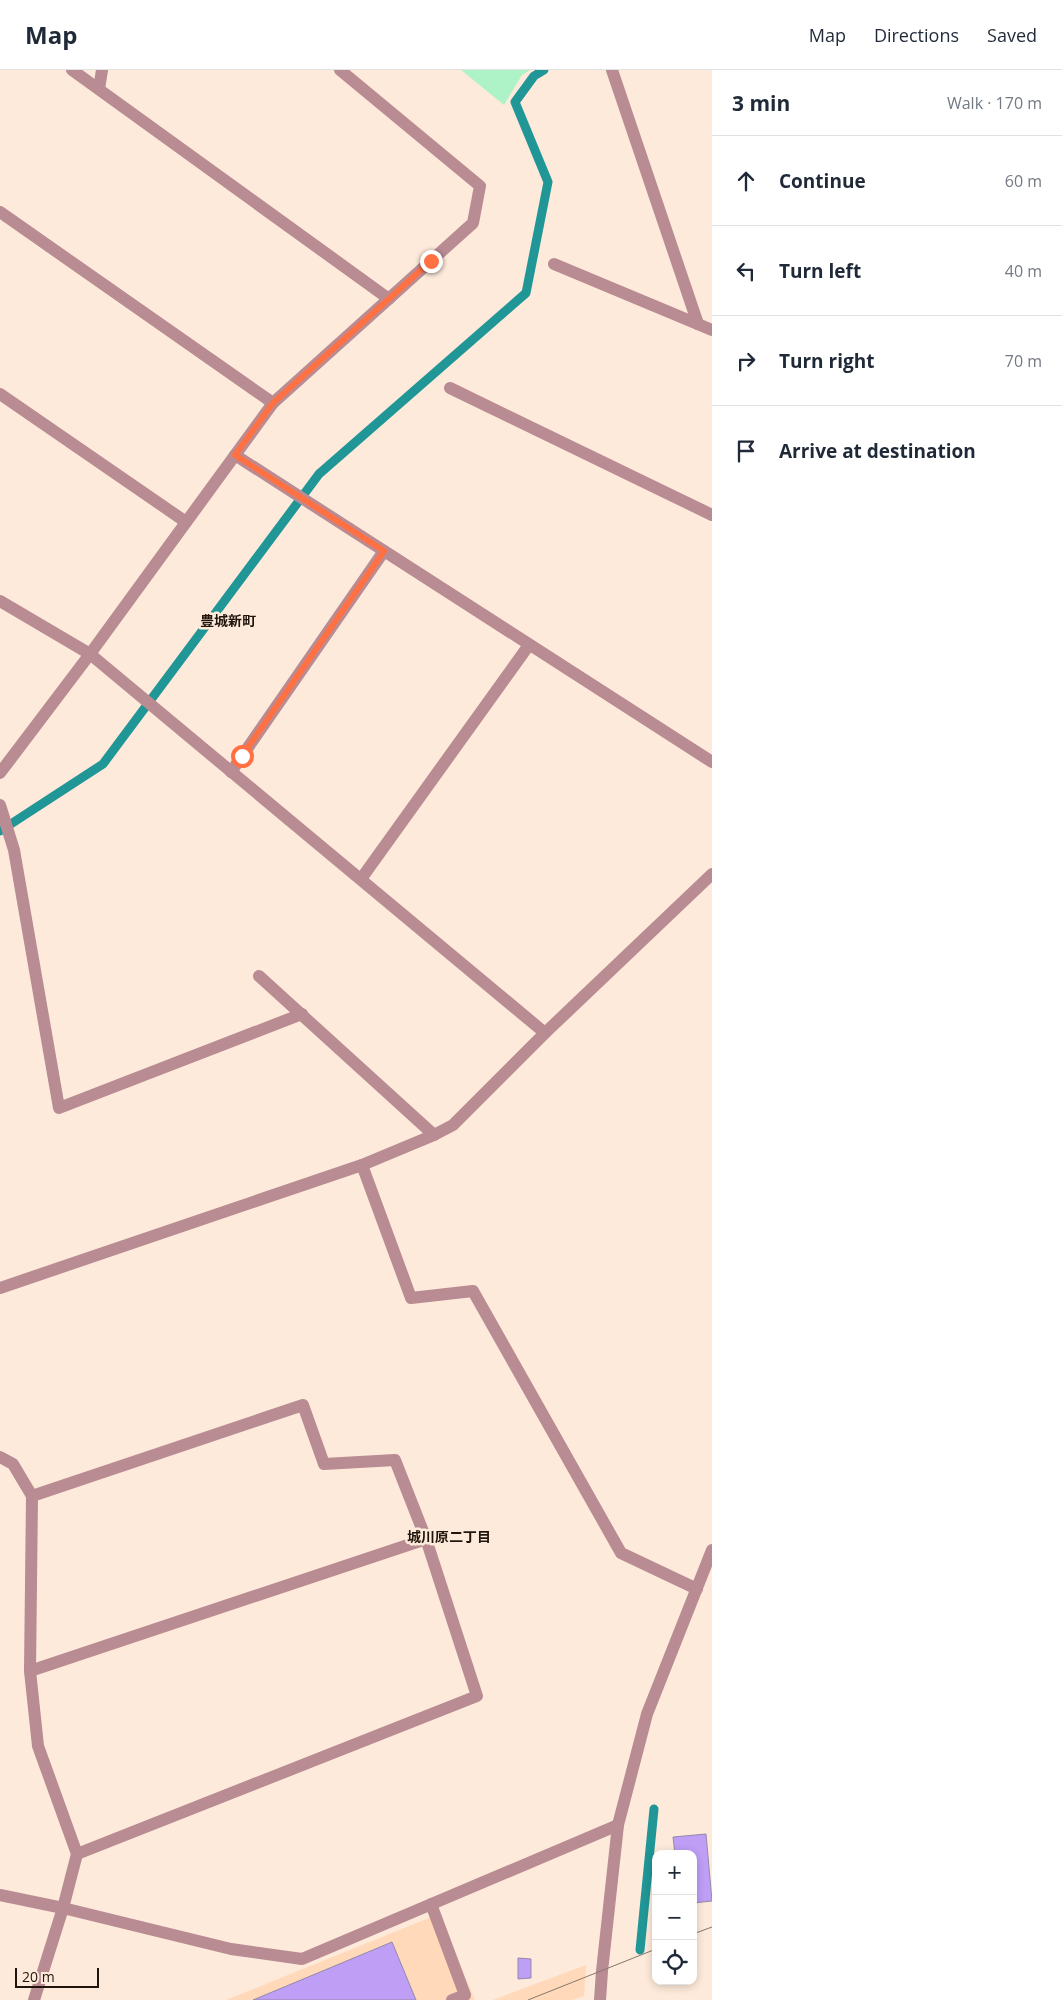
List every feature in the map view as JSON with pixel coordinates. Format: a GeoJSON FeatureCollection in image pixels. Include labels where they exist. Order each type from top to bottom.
{"type":"FeatureCollection","features":[{"type":"Feature","properties":{"kind":"street"},"geometry":{"type":"LineString","coordinates":[[72,70],[389,299]]}},
{"type":"Feature","properties":{"kind":"street"},"geometry":{"type":"LineString","coordinates":[[99,89],[102,70]]}},
{"type":"Feature","properties":{"kind":"street"},"geometry":{"type":"LineString","coordinates":[[0,773],[90,654],[273,403],[473,223],[480,186],[340,70]]}},
{"type":"Feature","properties":{"kind":"street"},"geometry":{"type":"LineString","coordinates":[[612,70],[698,324]]}},
{"type":"Feature","properties":{"kind":"street"},"geometry":{"type":"LineString","coordinates":[[0,212],[273,403]]}},
{"type":"Feature","properties":{"kind":"street"},"geometry":{"type":"LineString","coordinates":[[554,264],[712,330]]}},
{"type":"Feature","properties":{"kind":"street"},"geometry":{"type":"LineString","coordinates":[[450,388],[712,515]]}},
{"type":"Feature","properties":{"kind":"street"},"geometry":{"type":"LineString","coordinates":[[0,394],[186,522]]}},
{"type":"Feature","properties":{"kind":"street"},"geometry":{"type":"LineString","coordinates":[[235,455],[712,762]]}},
{"type":"Feature","properties":{"kind":"street"},"geometry":{"type":"LineString","coordinates":[[232,772],[384,551]]}},
{"type":"Feature","properties":{"kind":"street"},"geometry":{"type":"LineString","coordinates":[[0,601],[90,654],[545,1033]]}},
{"type":"Feature","properties":{"kind":"street"},"geometry":{"type":"LineString","coordinates":[[361,879],[529,645]]}},
{"type":"Feature","properties":{"kind":"street"},"geometry":{"type":"LineString","coordinates":[[0,805],[14,850],[59,1108],[302,1014]]}},
{"type":"Feature","properties":{"kind":"street"},"geometry":{"type":"LineString","coordinates":[[0,1288],[362,1165],[434,1135],[453,1125],[545,1033],[712,874]]}},
{"type":"Feature","properties":{"kind":"street"},"geometry":{"type":"LineString","coordinates":[[259,976],[434,1135]]}},
{"type":"Feature","properties":{"kind":"street"},"geometry":{"type":"LineString","coordinates":[[362,1165],[411,1298],[473,1291],[621,1553],[697,1589]]}},
{"type":"Feature","properties":{"kind":"street"},"geometry":{"type":"LineString","coordinates":[[32,1496],[303,1405],[324,1464],[395,1460],[426,1539],[478,1696],[77,1854]]}},
{"type":"Feature","properties":{"kind":"street"},"geometry":{"type":"LineString","coordinates":[[0,1457],[13,1464],[32,1496],[30,1671],[38,1746],[77,1854],[63,1908],[34,2000]]}},
{"type":"Feature","properties":{"kind":"street"},"geometry":{"type":"LineString","coordinates":[[30,1671],[426,1539]]}},
{"type":"Feature","properties":{"kind":"street"},"geometry":{"type":"LineString","coordinates":[[600,2000],[618,1825],[648,1714],[712,1550]]}},
{"type":"Feature","properties":{"kind":"street"},"geometry":{"type":"LineString","coordinates":[[0,1895],[63,1908],[231,1949],[302,1959],[618,1825]]}},
{"type":"Feature","properties":{"kind":"street"},"geometry":{"type":"LineString","coordinates":[[430,1904],[465,1995],[452,2000]]}},
{"type":"Feature","properties":{"kind":"shaded area"},"geometry":{"type":"Polygon","coordinates":[[[439,1914],[475,2000],[226,2000],[439,1914]]]}},
{"type":"Feature","properties":{"kind":"shaded area"},"geometry":{"type":"Polygon","coordinates":[[[586,1965],[584,1996],[572,2000],[493,2000],[586,1965]]]}},
{"type":"Feature","properties":{"kind":"green space"},"geometry":{"type":"Polygon","coordinates":[[[461,70],[530,70],[522,75],[504,105],[461,70]]]}},
{"type":"Feature","properties":{"kind":"building"},"geometry":{"type":"Polygon","coordinates":[[[706,1834],[712,1901],[697,1903],[697,1850],[675,1850],[673,1837],[706,1834]]]}},
{"type":"Feature","properties":{"kind":"building"},"geometry":{"type":"Polygon","coordinates":[[[392,1942],[416,2000],[253,2000],[392,1942]]]}},
{"type":"Feature","properties":{"kind":"building"},"geometry":{"type":"Polygon","coordinates":[[[518,1958],[531,1959],[531,1978],[518,1979],[518,1958]]]}},
{"type":"Feature","properties":{"kind":"waterway"},"geometry":{"type":"LineString","coordinates":[[0,831],[103,764],[319,474],[526,293],[548,182],[515,102],[534,76],[544,70]]}},
{"type":"Feature","properties":{"kind":"waterway"},"geometry":{"type":"LineString","coordinates":[[640,1950],[654,1809]]}},
{"type":"Feature","properties":{"kind":"tram line"},"geometry":{"type":"LineString","coordinates":[[697,1933],[712,1927]]}},
{"type":"Feature","properties":{"kind":"tram line"},"geometry":{"type":"LineString","coordinates":[[528,2000],[652,1951]]}},
{"type":"Feature","properties":{"kind":"district","name":"豊城新町"},"geometry":{"type":"Point","coordinates":[228,621]}},
{"type":"Feature","properties":{"kind":"district","name":"城川原二丁目"},"geometry":{"type":"Point","coordinates":[449,1537]}},
{"type":"Feature","properties":{"kind":"route"},"geometry":{"type":"LineString","coordinates":[[242,756],[384,551],[235,455],[273,403],[431,261]]}}]}
